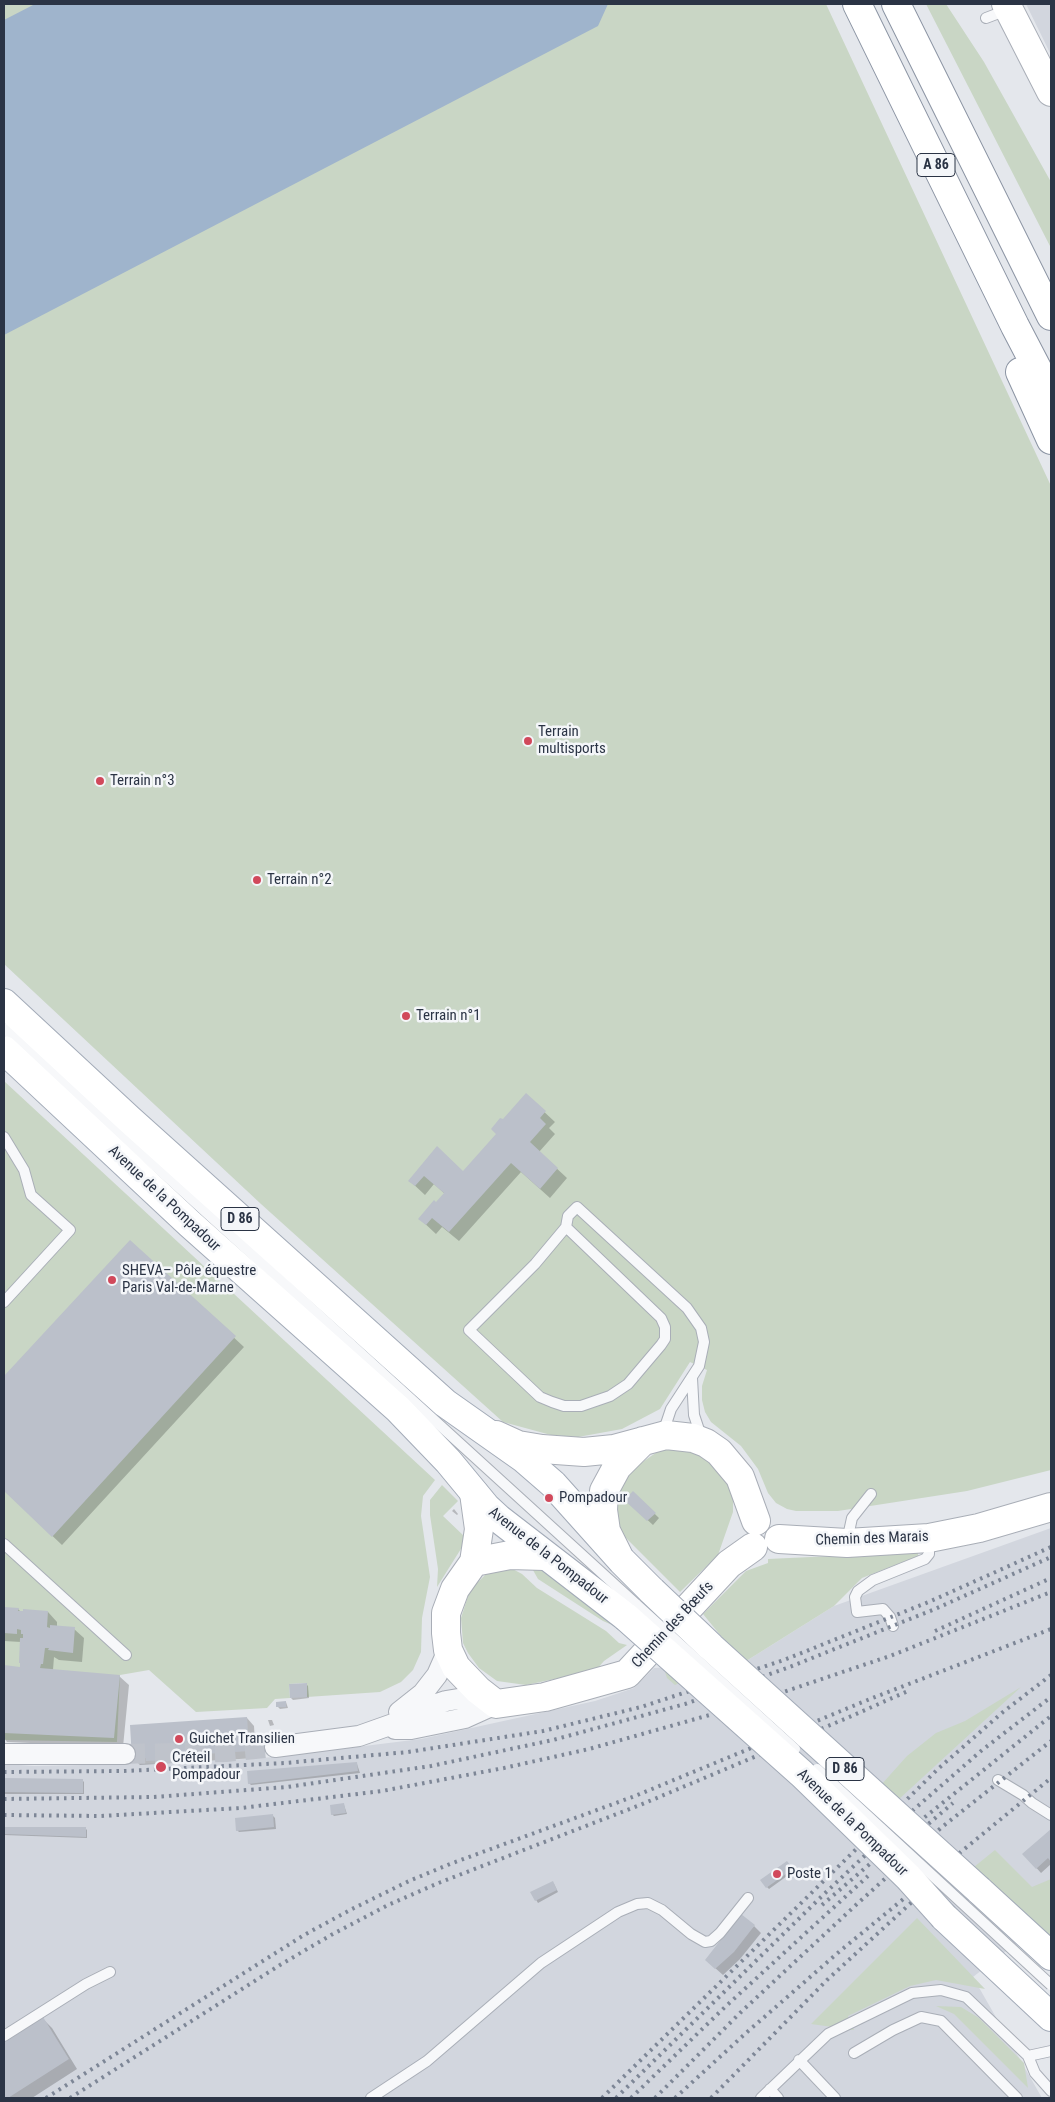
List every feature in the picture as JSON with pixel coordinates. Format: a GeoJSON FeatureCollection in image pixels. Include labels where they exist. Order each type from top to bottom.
{"type":"FeatureCollection","features":[{"type":"Feature","properties":{"kind":"main road","name":"A 86"},"geometry":{"type":"LineString","coordinates":[[856,4],[1051,395]]}},
{"type":"Feature","properties":{"kind":"main road","name":"A 86"},"geometry":{"type":"LineString","coordinates":[[896,4],[1050,312]]}},
{"type":"Feature","properties":{"kind":"main road"},"geometry":{"type":"LineString","coordinates":[[1000,10],[1051,92]]}},
{"type":"Feature","properties":{"kind":"main road"},"geometry":{"type":"LineString","coordinates":[[1015,326],[1018,368],[1051,440]]}},
{"type":"Feature","properties":{"kind":"main road","name":"Avenue de la Pompadour"},"geometry":{"type":"LineString","coordinates":[[4,1003],[129,1119],[445,1403],[523,1458],[554,1484],[622,1561],[638,1604],[686,1672],[809,1781],[908,1877],[944,1917],[1051,2017]]}},
{"type":"Feature","properties":{"kind":"main road","name":"Avenue de la Pompadour"},"geometry":{"type":"LineString","coordinates":[[4,1050],[190,1224],[398,1409],[499,1519],[589,1589],[638,1604],[711,1647],[1051,1956]]}},
{"type":"Feature","properties":{"kind":"main road"},"geometry":{"type":"LineString","coordinates":[[481,1428],[518,1445],[584,1452],[614,1449],[652,1438],[678,1435],[703,1442],[719,1452],[740,1477],[754,1534]]}},
{"type":"Feature","properties":{"kind":"main road"},"geometry":{"type":"LineString","coordinates":[[622,1561],[606,1531],[603,1510],[604,1491],[617,1468],[652,1438]]}},
{"type":"Feature","properties":{"kind":"main road","name":"Chemin des Bœufs"},"geometry":{"type":"LineString","coordinates":[[474,1493],[479,1529],[474,1562],[455,1589],[446,1613],[446,1633],[448,1650],[456,1667],[465,1678],[496,1704],[546,1696],[627,1674],[729,1564],[754,1534]]}},
{"type":"Feature","properties":{"kind":"main road","name":"Chemin des Marais"},"geometry":{"type":"LineString","coordinates":[[754,1534],[761,1551],[771,1550],[780,1539],[847,1543],[929,1538],[978,1528],[1051,1507]]}},
{"type":"Feature","properties":{"kind":"main road"},"geometry":{"type":"LineString","coordinates":[[474,1562],[510,1555],[546,1556]]}},
{"type":"Feature","properties":{"kind":"street","name":"Chemin des Bœufs"},"geometry":{"type":"LineString","coordinates":[[276,1747],[359,1736],[375,1730],[423,1693],[437,1675],[448,1650]]}},
{"type":"Feature","properties":{"kind":"street","name":"Chemin des Bœufs"},"geometry":{"type":"LineString","coordinates":[[375,1730],[411,1729],[465,1718],[496,1704]]}},
{"type":"Feature","properties":{"kind":"street"},"geometry":{"type":"LineString","coordinates":[[4,1754],[125,1754]]}},
{"type":"Feature","properties":{"kind":"lane","name":"Avenue de la Pompadour"},"geometry":{"type":"LineString","coordinates":[[4,1028],[638,1604],[1051,1985]]}},
{"type":"Feature","properties":{"kind":"lane"},"geometry":{"type":"LineString","coordinates":[[4,1137],[24,1170],[31,1196],[70,1230],[4,1302]]}},
{"type":"Feature","properties":{"kind":"lane"},"geometry":{"type":"LineString","coordinates":[[566,1227],[661,1318],[666,1332],[661,1345],[628,1384],[619,1391],[595,1402],[572,1407],[552,1402],[540,1397],[470,1330],[535,1264],[566,1227],[568,1216],[577,1207],[694,1315],[701,1328],[704,1342],[699,1366],[652,1438]]}},
{"type":"Feature","properties":{"kind":"lane"},"geometry":{"type":"LineString","coordinates":[[692,1378],[694,1415],[703,1442]]}},
{"type":"Feature","properties":{"kind":"lane"},"geometry":{"type":"LineString","coordinates":[[847,1543],[852,1518],[871,1494]]}},
{"type":"Feature","properties":{"kind":"lane"},"geometry":{"type":"LineString","coordinates":[[894,1626],[890,1617],[883,1609],[857,1612],[855,1597],[858,1591],[872,1580],[925,1559],[929,1554],[929,1538]]}},
{"type":"Feature","properties":{"kind":"lane"},"geometry":{"type":"LineString","coordinates":[[4,1544],[126,1655]]}},
{"type":"Feature","properties":{"kind":"lane"},"geometry":{"type":"LineString","coordinates":[[998,1780],[1051,1815]]}},
{"type":"Feature","properties":{"kind":"lane"},"geometry":{"type":"LineString","coordinates":[[371,2098],[427,2061],[541,1963],[618,1912],[637,1904],[648,1903],[662,1910],[700,1941],[705,1942],[710,1941],[720,1933],[748,1898]]}},
{"type":"Feature","properties":{"kind":"lane"},"geometry":{"type":"LineString","coordinates":[[4,2036],[86,1984],[110,1972]]}},
{"type":"Feature","properties":{"kind":"lane"},"geometry":{"type":"LineString","coordinates":[[761,2098],[828,2034],[912,1993],[941,1990],[966,1997],[1028,2056],[1035,2073],[1051,2091]]}},
{"type":"Feature","properties":{"kind":"lane"},"geometry":{"type":"LineString","coordinates":[[854,2052],[921,2017],[941,2021],[1017,2098]]}},
{"type":"Feature","properties":{"kind":"lane"},"geometry":{"type":"LineString","coordinates":[[1028,2056],[1051,2052]]}},
{"type":"Feature","properties":{"kind":"lane"},"geometry":{"type":"LineString","coordinates":[[799,2060],[835,2098]]}},
{"type":"Feature","properties":{"kind":"lane"},"geometry":{"type":"LineString","coordinates":[[770,2089],[778,2098]]}},
{"type":"Feature","properties":{"kind":"shaded area"},"geometry":{"type":"Polygon","coordinates":[[[1026,4],[1051,4],[1051,55],[1026,4]]]}},
{"type":"Feature","properties":{"kind":"shaded area"},"geometry":{"type":"Polygon","coordinates":[[[1051,1528],[1051,1916],[973,1977],[1042,2098],[4,2098],[4,1764],[34,1766],[179,1763],[275,1757],[421,1739],[595,1701],[634,1688],[654,1668],[743,1663],[834,1606],[1051,1528]]]}},
{"type":"Feature","properties":{"kind":"green space","name":"Terrain multisports"},"geometry":{"type":"Polygon","coordinates":[[[4,4],[826,4],[1051,486],[1051,1470],[967,1491],[838,1511],[796,1511],[787,1509],[776,1503],[768,1493],[758,1469],[741,1446],[711,1422],[705,1412],[702,1400],[702,1386],[707,1370],[690,1362],[660,1409],[622,1429],[578,1437],[551,1435],[503,1422],[261,1204],[4,964],[4,4]]]}},
{"type":"Feature","properties":{"kind":"green space"},"geometry":{"type":"Polygon","coordinates":[[[926,4],[946,4],[984,62],[1051,182],[1051,248],[926,4]]]}},
{"type":"Feature","properties":{"kind":"green space","name":"SHEVA– Pôle équestre Paris Val-de-Marne"},"geometry":{"type":"Polygon","coordinates":[[[4,1081],[435,1480],[423,1496],[421,1516],[430,1577],[422,1618],[421,1652],[413,1670],[401,1682],[380,1692],[307,1697],[306,1683],[289,1684],[290,1698],[275,1699],[267,1708],[196,1712],[149,1670],[120,1675],[117,1742],[4,1740],[4,1081]]]}},
{"type":"Feature","properties":{"kind":"green space"},"geometry":{"type":"Polygon","coordinates":[[[670,1447],[688,1450],[707,1459],[733,1489],[733,1512],[718,1555],[680,1592],[618,1530],[614,1492],[634,1468],[657,1452],[670,1447]]]}},
{"type":"Feature","properties":{"kind":"green space"},"geometry":{"type":"Polygon","coordinates":[[[442,1485],[458,1501],[443,1516],[464,1536],[464,1544],[437,1587],[438,1569],[430,1515],[430,1500],[442,1485]]]}},
{"type":"Feature","properties":{"kind":"green space"},"geometry":{"type":"Polygon","coordinates":[[[918,1552],[918,1556],[862,1578],[834,1606],[743,1663],[703,1614],[746,1571],[768,1563],[768,1559],[918,1552]]]}},
{"type":"Feature","properties":{"kind":"green space"},"geometry":{"type":"Polygon","coordinates":[[[529,1563],[552,1570],[627,1629],[684,1681],[675,1685],[667,1678],[663,1666],[626,1631],[603,1621],[538,1579],[529,1563]]]}},
{"type":"Feature","properties":{"kind":"green space"},"geometry":{"type":"Polygon","coordinates":[[[507,1566],[522,1574],[537,1588],[606,1631],[619,1643],[627,1645],[604,1661],[596,1670],[526,1685],[497,1681],[479,1668],[468,1653],[463,1643],[461,1618],[468,1596],[475,1585],[486,1574],[507,1566]]]}},
{"type":"Feature","properties":{"kind":"green space"},"geometry":{"type":"Polygon","coordinates":[[[1021,1687],[898,1800],[881,1785],[907,1756],[936,1733],[965,1721],[1021,1687]]]}},
{"type":"Feature","properties":{"kind":"green space"},"geometry":{"type":"Polygon","coordinates":[[[995,1850],[1032,1887],[1051,1879],[1051,1938],[974,1867],[995,1850]]]}},
{"type":"Feature","properties":{"kind":"green space"},"geometry":{"type":"Polygon","coordinates":[[[917,1918],[985,1989],[936,1980],[910,1986],[848,2016],[854,2030],[811,2024],[917,1918]]]}},
{"type":"Feature","properties":{"kind":"green space"},"geometry":{"type":"Polygon","coordinates":[[[936,2006],[961,2007],[979,2018],[1024,2063],[1028,2088],[954,2014],[936,2006]]]}},
{"type":"Feature","properties":{"kind":"water"},"geometry":{"type":"Polygon","coordinates":[[[35,4],[608,4],[598,26],[4,335],[4,20],[35,4]]]}},
{"type":"Feature","properties":{"kind":"building"},"geometry":{"type":"Polygon","coordinates":[[[526,1093],[546,1111],[540,1118],[546,1124],[530,1142],[558,1168],[540,1189],[511,1163],[449,1232],[432,1218],[426,1225],[418,1219],[434,1200],[436,1202],[444,1193],[424,1176],[415,1186],[408,1181],[437,1146],[463,1171],[496,1134],[491,1129],[500,1118],[503,1119],[526,1093]]]}},
{"type":"Feature","properties":{"kind":"building"},"geometry":{"type":"Polygon","coordinates":[[[130,1240],[236,1336],[52,1537],[4,1491],[4,1376],[130,1240]]]}},
{"type":"Feature","properties":{"kind":"building"},"geometry":{"type":"Polygon","coordinates":[[[633,1491],[656,1513],[647,1521],[624,1500],[633,1491]]]}},
{"type":"Feature","properties":{"kind":"building"},"geometry":{"type":"Polygon","coordinates":[[[4,1607],[19,1608],[18,1611],[23,1611],[23,1609],[48,1611],[47,1627],[50,1628],[50,1625],[75,1627],[73,1653],[45,1648],[43,1664],[41,1664],[40,1668],[120,1675],[114,1738],[4,1733],[4,1665],[20,1667],[20,1638],[23,1638],[23,1634],[21,1634],[21,1630],[17,1629],[17,1634],[4,1633],[4,1607]]]}},
{"type":"Feature","properties":{"kind":"building"},"geometry":{"type":"Polygon","coordinates":[[[307,1683],[307,1697],[290,1698],[289,1684],[307,1683]]]}},
{"type":"Feature","properties":{"kind":"building"},"geometry":{"type":"Polygon","coordinates":[[[286,1701],[286,1707],[276,1707],[276,1702],[286,1701]]]}},
{"type":"Feature","properties":{"kind":"building"},"geometry":{"type":"Polygon","coordinates":[[[247,1717],[249,1751],[174,1756],[174,1760],[146,1761],[146,1758],[132,1759],[130,1725],[247,1717]]]}},
{"type":"Feature","properties":{"kind":"building"},"geometry":{"type":"Polygon","coordinates":[[[357,1762],[358,1771],[248,1784],[247,1771],[357,1762]]]}},
{"type":"Feature","properties":{"kind":"building"},"geometry":{"type":"Polygon","coordinates":[[[4,1778],[83,1779],[83,1793],[4,1792],[4,1778]]]}},
{"type":"Feature","properties":{"kind":"building"},"geometry":{"type":"Polygon","coordinates":[[[344,1803],[346,1813],[331,1815],[330,1805],[344,1803]]]}},
{"type":"Feature","properties":{"kind":"building"},"geometry":{"type":"Polygon","coordinates":[[[273,1814],[274,1827],[236,1831],[235,1818],[273,1814]]]}},
{"type":"Feature","properties":{"kind":"building"},"geometry":{"type":"Polygon","coordinates":[[[4,1827],[86,1827],[86,1837],[4,1834],[4,1827]]]}},
{"type":"Feature","properties":{"kind":"building"},"geometry":{"type":"Polygon","coordinates":[[[1051,1829],[1051,1862],[1048,1858],[1036,1869],[1022,1854],[1051,1829]]]}},
{"type":"Feature","properties":{"kind":"building","name":"Poste 1"},"geometry":{"type":"Polygon","coordinates":[[[787,1861],[793,1869],[766,1888],[760,1880],[787,1861]]]}},
{"type":"Feature","properties":{"kind":"building"},"geometry":{"type":"Polygon","coordinates":[[[553,1881],[557,1890],[535,1901],[530,1892],[553,1881]]]}},
{"type":"Feature","properties":{"kind":"building"},"geometry":{"type":"Polygon","coordinates":[[[741,1914],[755,1925],[734,1952],[715,1969],[705,1960],[741,1914]]]}},
{"type":"Feature","properties":{"kind":"building"},"geometry":{"type":"Polygon","coordinates":[[[43,2017],[69,2059],[8,2098],[4,2098],[4,2043],[43,2017]]]}},
{"type":"Feature","properties":{"kind":"tunnel"},"geometry":{"type":"LineString","coordinates":[[125,1754],[226,1752],[275,1747]]}},
{"type":"Feature","properties":{"kind":"railway"},"geometry":{"type":"LineString","coordinates":[[4,1772],[124,1771],[285,1763],[408,1752],[543,1731],[641,1707],[784,1660],[931,1601],[1051,1547]]}},
{"type":"Feature","properties":{"kind":"railway"},"geometry":{"type":"LineString","coordinates":[[4,1799],[154,1797],[287,1787],[431,1766],[553,1740],[685,1704],[787,1668],[935,1609],[1051,1557]]}},
{"type":"Feature","properties":{"kind":"railway"},"geometry":{"type":"LineString","coordinates":[[935,1631],[1051,1578]]}},
{"type":"Feature","properties":{"kind":"railway"},"geometry":{"type":"LineString","coordinates":[[4,1815],[101,1816],[241,1808],[382,1791],[504,1768],[589,1749],[745,1705],[890,1656],[1051,1592]]}},
{"type":"Feature","properties":{"kind":"railway"},"geometry":{"type":"LineString","coordinates":[[46,2098],[304,1935],[409,1881],[635,1796],[870,1699],[1051,1629]]}},
{"type":"Feature","properties":{"kind":"railway"},"geometry":{"type":"LineString","coordinates":[[602,2098],[939,1768],[1003,1712],[1051,1675]]}},
{"type":"Feature","properties":{"kind":"railway"},"geometry":{"type":"LineString","coordinates":[[70,2098],[280,1965],[388,1905],[441,1882],[640,1805],[908,1691]]}},
{"type":"Feature","properties":{"kind":"railway"},"geometry":{"type":"LineString","coordinates":[[616,2098],[821,1897],[911,1812],[981,1751],[1051,1697]]}},
{"type":"Feature","properties":{"kind":"railway"},"geometry":{"type":"LineString","coordinates":[[822,1905],[920,1821],[1051,1716]]}},
{"type":"Feature","properties":{"kind":"railway"},"geometry":{"type":"LineString","coordinates":[[655,2098],[740,2013],[942,1827],[1051,1741]]}},
{"type":"Feature","properties":{"kind":"railway"},"geometry":{"type":"LineString","coordinates":[[675,2098],[840,1951],[1051,1778]]}},
{"type":"Feature","properties":{"kind":"railway"},"geometry":{"type":"LineString","coordinates":[[900,1848],[953,1803]]}},
{"type":"Feature","properties":{"kind":"railway"},"geometry":{"type":"LineString","coordinates":[[631,2098],[725,2007],[868,1876]]}},
{"type":"Feature","properties":{"kind":"railway"},"geometry":{"type":"LineString","coordinates":[[711,2098],[827,1980],[937,1879]]}},
{"type":"Feature","properties":{"kind":"place","name":"Terrain multisports"},"geometry":{"type":"Point","coordinates":[528,741]}},
{"type":"Feature","properties":{"kind":"place","name":"Terrain n°3"},"geometry":{"type":"Point","coordinates":[100,781]}},
{"type":"Feature","properties":{"kind":"place","name":"Terrain n°2"},"geometry":{"type":"Point","coordinates":[257,880]}},
{"type":"Feature","properties":{"kind":"place","name":"Terrain n°1"},"geometry":{"type":"Point","coordinates":[406,1016]}},
{"type":"Feature","properties":{"kind":"place","name":"SHEVA– Pôle équestre Paris Val-de-Marne"},"geometry":{"type":"Point","coordinates":[112,1280]}},
{"type":"Feature","properties":{"kind":"place","name":"Pompadour"},"geometry":{"type":"Point","coordinates":[549,1498]}},
{"type":"Feature","properties":{"kind":"place","name":"Guichet Transilien"},"geometry":{"type":"Point","coordinates":[179,1739]}},
{"type":"Feature","properties":{"kind":"place","name":"Créteil Pompadour"},"geometry":{"type":"Point","coordinates":[161,1767]}},
{"type":"Feature","properties":{"kind":"place","name":"Poste 1"},"geometry":{"type":"Point","coordinates":[777,1874]}}]}
